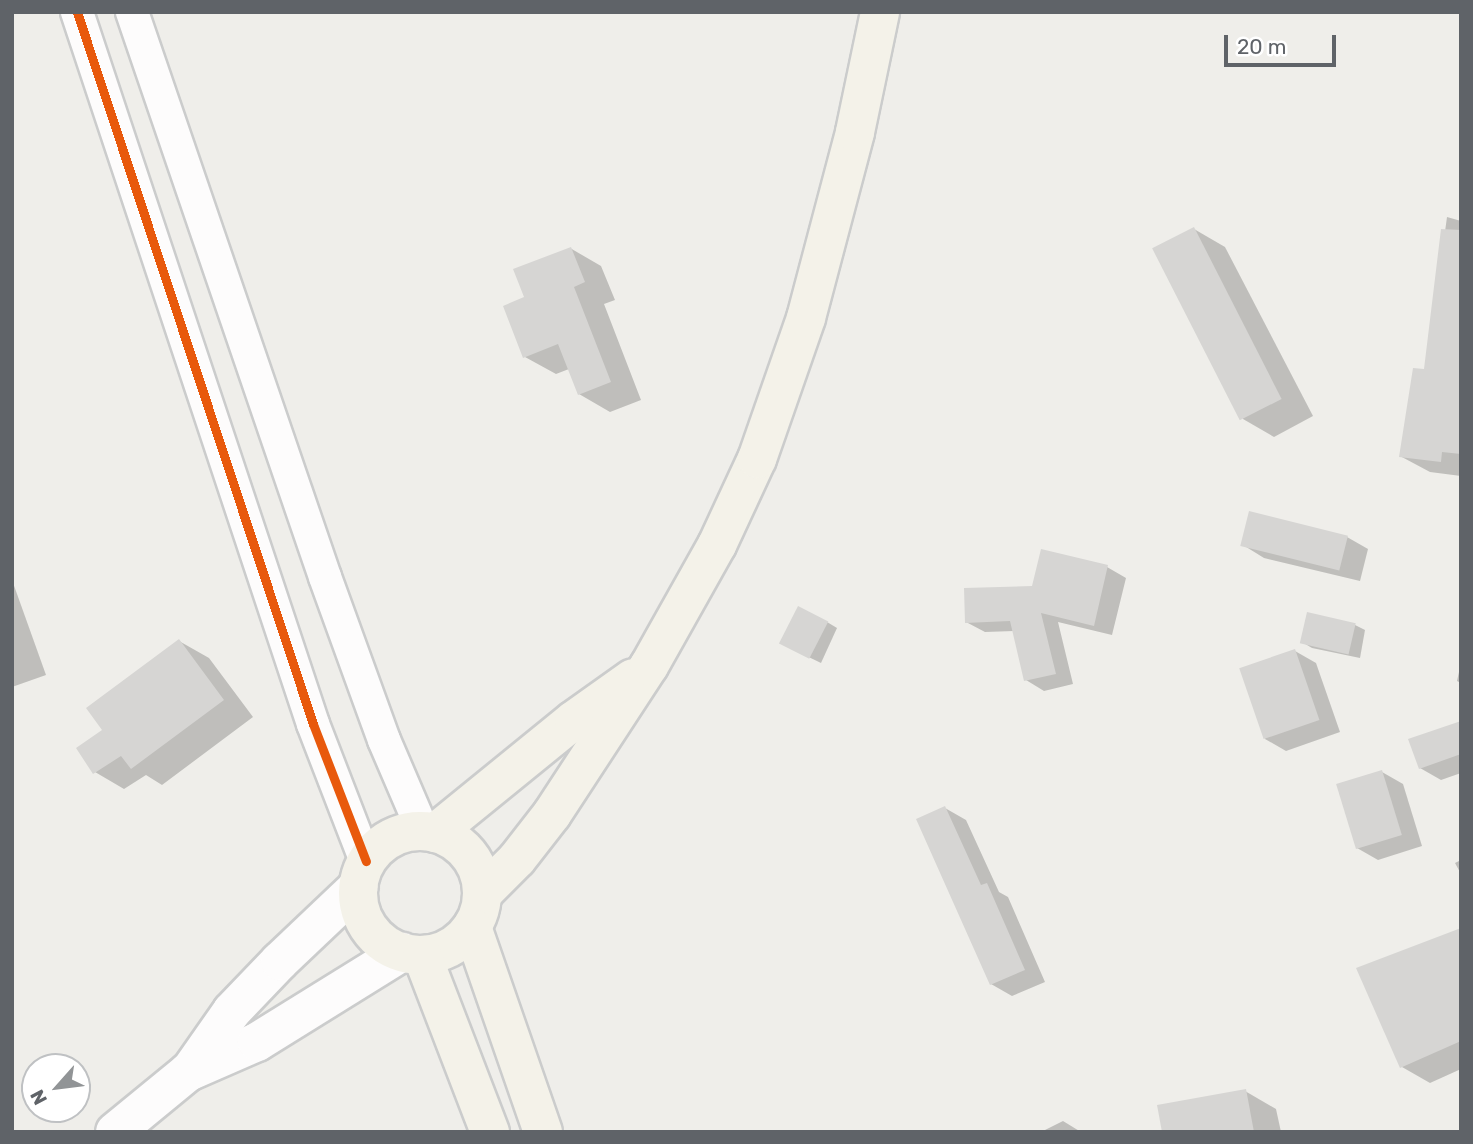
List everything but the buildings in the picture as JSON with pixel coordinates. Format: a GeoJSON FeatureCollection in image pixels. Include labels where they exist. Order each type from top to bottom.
{"type":"FeatureCollection","features":[{"type":"Feature","properties":{"kind":"main road"},"geometry":{"type":"LineString","coordinates":[[115,1132],[188,1073],[257,1042],[412,954],[442,951],[459,942],[477,911],[552,814],[649,666],[717,545],[757,460],[806,318],[855,132],[880,12]]}},
{"type":"Feature","properties":{"kind":"main road"},"geometry":{"type":"LineString","coordinates":[[429,832],[649,666]]}},
{"type":"Feature","properties":{"kind":"main road"},"geometry":{"type":"LineString","coordinates":[[188,1073],[232,1011],[363,874],[374,851],[396,835],[429,832],[454,841],[469,855],[479,874],[477,911],[543,1132]]}},
{"type":"Feature","properties":{"kind":"main road"},"geometry":{"type":"LineString","coordinates":[[363,874],[365,920],[374,934],[412,954],[490,1132]]}},
{"type":"Feature","properties":{"kind":"street"},"geometry":{"type":"LineString","coordinates":[[77,12],[363,874]]}},
{"type":"Feature","properties":{"kind":"street"},"geometry":{"type":"LineString","coordinates":[[132,12],[325,577],[384,740],[429,832]]}},
{"type":"Feature","properties":{"kind":"cycle path"},"geometry":{"type":"LineString","coordinates":[[77,12],[313,724],[366,861]]}}]}
